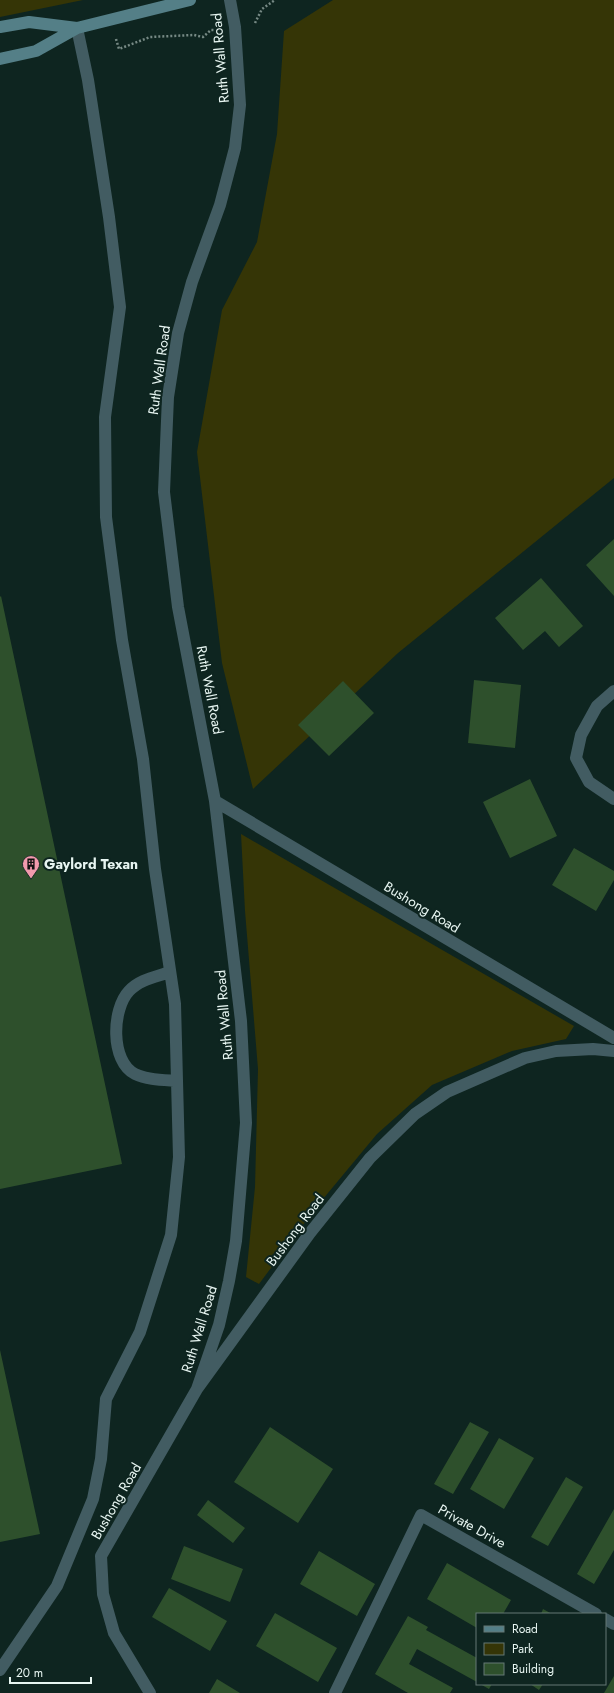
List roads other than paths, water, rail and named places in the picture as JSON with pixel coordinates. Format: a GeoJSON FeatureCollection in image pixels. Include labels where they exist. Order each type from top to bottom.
{"type":"FeatureCollection","features":[{"type":"Feature","properties":{"kind":"street"},"geometry":{"type":"LineString","coordinates":[[0,60],[36,51],[77,28],[190,0]]}},
{"type":"Feature","properties":{"kind":"street","name":"Ruth Wall Road"},"geometry":{"type":"LineString","coordinates":[[197,1389],[219,1325],[229,1280],[236,1241],[246,1123],[242,1021],[215,800],[178,607],[164,492],[168,397],[178,333],[192,282],[220,205],[235,148],[240,105],[235,27],[230,0]]}},
{"type":"Feature","properties":{"kind":"street"},"geometry":{"type":"LineString","coordinates":[[0,27],[29,22],[77,28]]}},
{"type":"Feature","properties":{"kind":"street"},"geometry":{"type":"LineString","coordinates":[[0,1670],[56,1586],[93,1499],[101,1459],[106,1399],[140,1332],[171,1235],[179,1157],[175,1004],[155,869],[143,759],[122,640],[106,517],[105,417],[120,307],[109,217],[88,80],[77,28]]}},
{"type":"Feature","properties":{"kind":"street"},"geometry":{"type":"LineString","coordinates":[[614,691],[597,706],[581,735],[576,758],[589,782],[614,799]]}},
{"type":"Feature","properties":{"kind":"street","name":"Bushong Road"},"geometry":{"type":"LineString","coordinates":[[215,800],[614,1038]]}},
{"type":"Feature","properties":{"kind":"street"},"geometry":{"type":"LineString","coordinates":[[170,972],[143,980],[129,991],[120,1004],[116,1030],[120,1056],[126,1067],[135,1074],[148,1078],[177,1081]]}},
{"type":"Feature","properties":{"kind":"street","name":"Bushong Road"},"geometry":{"type":"LineString","coordinates":[[150,1693],[114,1633],[103,1594],[102,1556],[197,1389],[335,1202],[370,1158],[415,1114],[447,1092],[525,1058],[556,1051],[593,1049],[614,1051]]}},
{"type":"Feature","properties":{"kind":"street","name":"Private Drive"},"geometry":{"type":"LineString","coordinates":[[335,1693],[421,1515],[594,1613]]}},
{"type":"Feature","properties":{"kind":"place","name":"Gaylord Texan"},"geometry":{"type":"Point","coordinates":[31,879]}}]}
